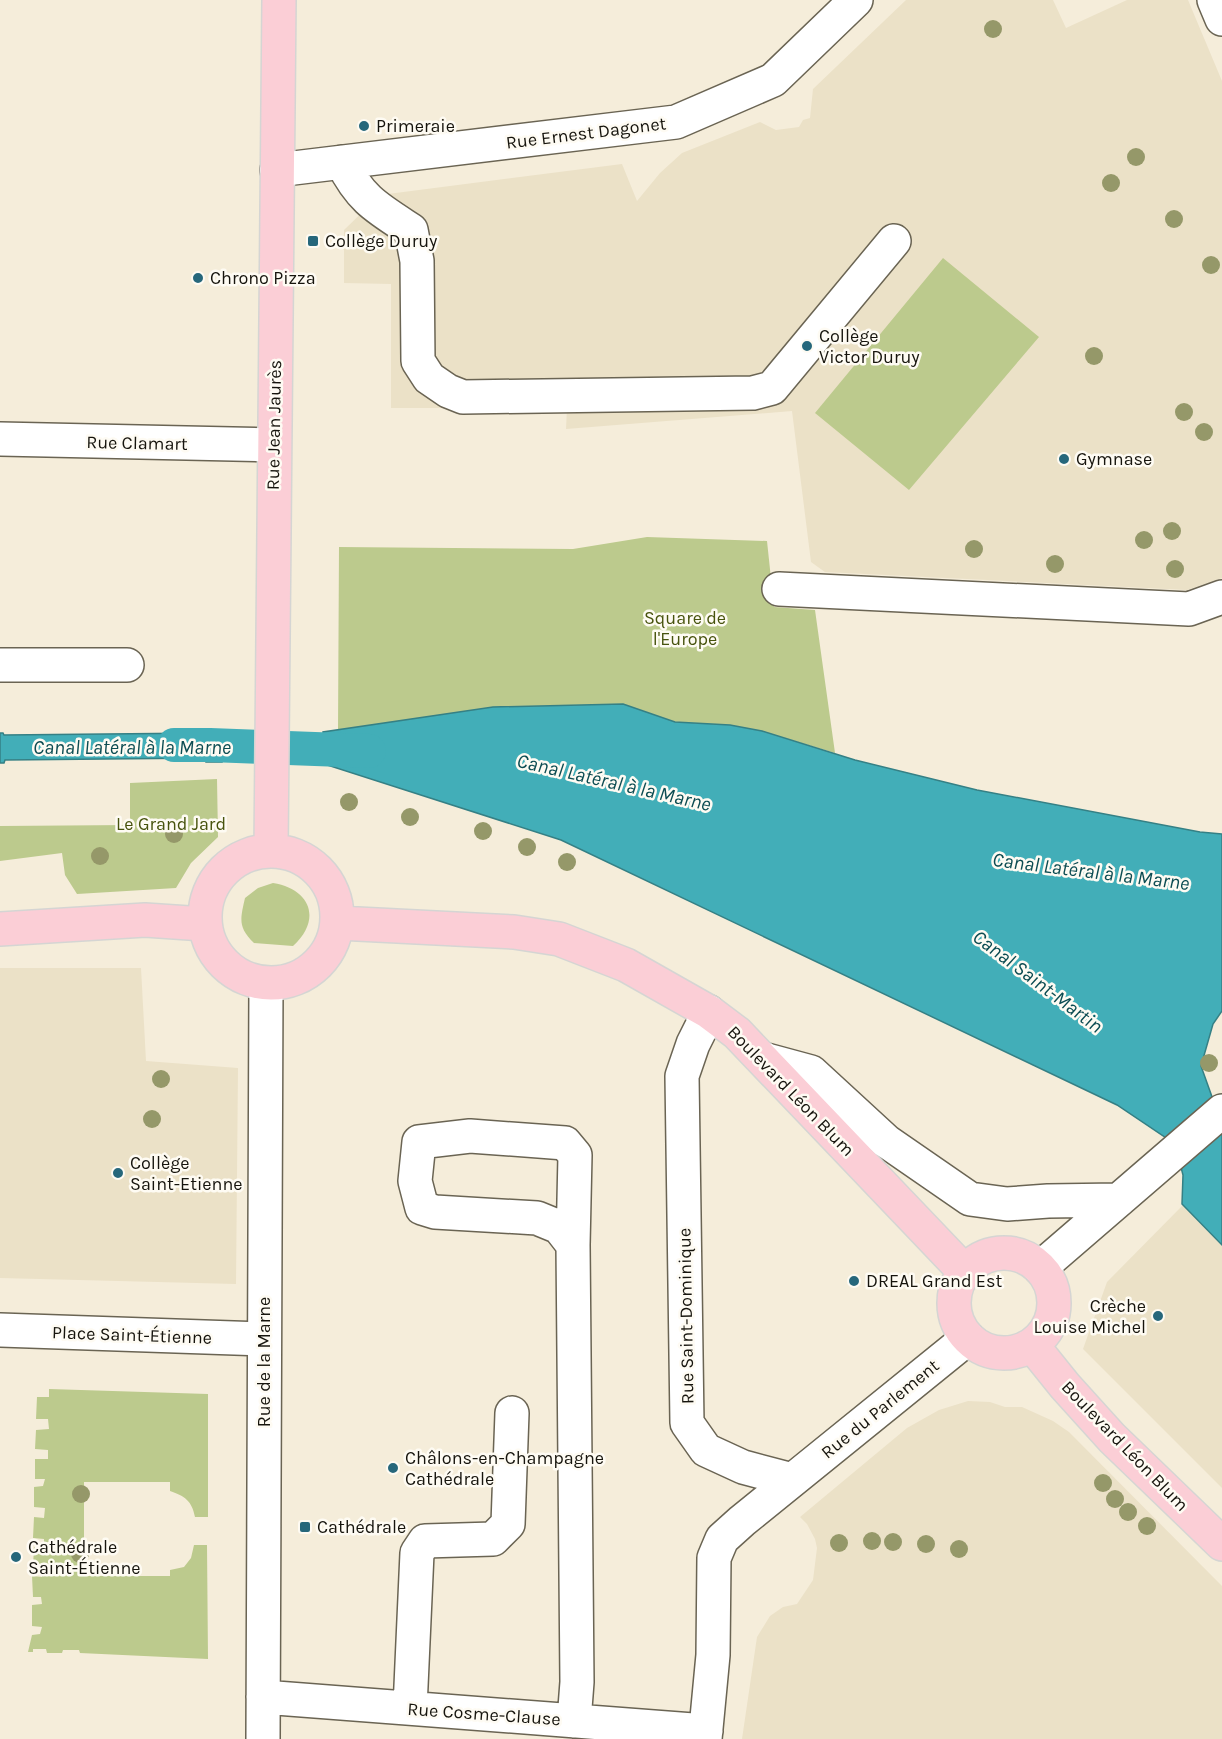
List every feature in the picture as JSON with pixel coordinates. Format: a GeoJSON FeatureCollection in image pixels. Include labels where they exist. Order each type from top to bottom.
{"type":"FeatureCollection","features":[{"type":"Feature","properties":{"kind":"main road","name":"Rue Jean Jaurès"},"geometry":{"type":"LineString","coordinates":[[270,850],[279,0]]}},
{"type":"Feature","properties":{"kind":"main road"},"geometry":{"type":"LineString","coordinates":[[270,850],[293,854],[312,864],[327,881],[336,901],[338,923],[333,944],[322,961],[306,975],[287,982],[266,984],[248,980],[231,971],[218,959],[209,942],[204,924],[206,904],[213,885],[223,871],[237,860],[253,853],[270,850]]}},
{"type":"Feature","properties":{"kind":"main road"},"geometry":{"type":"LineString","coordinates":[[0,928],[145,920],[204,924]]}},
{"type":"Feature","properties":{"kind":"main road","name":"Boulevard Léon Blum"},"geometry":{"type":"LineString","coordinates":[[338,923],[514,932],[559,939],[626,965],[709,1012],[737,1033],[965,1272]]}},
{"type":"Feature","properties":{"kind":"main road"},"geometry":{"type":"LineString","coordinates":[[1010,1253],[1027,1258],[1040,1268],[1050,1283],[1055,1300],[1053,1317],[1045,1333],[1032,1345],[1020,1351],[1006,1353],[992,1352],[979,1347],[968,1338],[955,1313],[954,1299],[965,1272],[977,1261],[993,1254],[1010,1253]]}},
{"type":"Feature","properties":{"kind":"main road","name":"Boulevard Léon Blum"},"geometry":{"type":"LineString","coordinates":[[1032,1345],[1065,1386],[1113,1438],[1222,1544]]}},
{"type":"Feature","properties":{"kind":"street","name":"Rue Ernest Dagonet"},"geometry":{"type":"LineString","coordinates":[[277,170],[676,122],[773,80],[856,0]]}},
{"type":"Feature","properties":{"kind":"street"},"geometry":{"type":"LineString","coordinates":[[1214,0],[1222,19]]}},
{"type":"Feature","properties":{"kind":"street"},"geometry":{"type":"LineString","coordinates":[[342,162],[352,183],[371,203],[411,230],[417,261],[418,361],[429,378],[448,391],[463,396],[753,393],[772,388],[894,241]]}},
{"type":"Feature","properties":{"kind":"street","name":"Rue Clamart"},"geometry":{"type":"LineString","coordinates":[[0,440],[274,445]]}},
{"type":"Feature","properties":{"kind":"street"},"geometry":{"type":"LineString","coordinates":[[779,589],[1189,609],[1222,597]]}},
{"type":"Feature","properties":{"kind":"street"},"geometry":{"type":"LineString","coordinates":[[0,665],[127,665]]}},
{"type":"Feature","properties":{"kind":"street","name":"Rue de la Marne"},"geometry":{"type":"LineString","coordinates":[[262,1739],[266,984]]}},
{"type":"Feature","properties":{"kind":"street","name":"Rue Saint-Dominique"},"geometry":{"type":"LineString","coordinates":[[709,1012],[693,1044],[682,1076],[687,1423],[706,1450],[743,1467],[792,1480]]}},
{"type":"Feature","properties":{"kind":"street"},"geometry":{"type":"LineString","coordinates":[[763,1059],[811,1072],[886,1141],[970,1199],[1007,1204],[1130,1190]]}},
{"type":"Feature","properties":{"kind":"street"},"geometry":{"type":"LineString","coordinates":[[1040,1268],[1222,1111]]}},
{"type":"Feature","properties":{"kind":"street"},"geometry":{"type":"LineString","coordinates":[[573,1245],[559,1227],[537,1218],[435,1212],[422,1208],[415,1181],[419,1142],[470,1136],[565,1143],[575,1155],[573,1245],[577,1682],[574,1721]]}},
{"type":"Feature","properties":{"kind":"street","name":"Place Saint-Étienne"},"geometry":{"type":"LineString","coordinates":[[0,1330],[264,1339]]}},
{"type":"Feature","properties":{"kind":"street","name":"Rue du Parlement"},"geometry":{"type":"LineString","coordinates":[[792,1480],[968,1338]]}},
{"type":"Feature","properties":{"kind":"street"},"geometry":{"type":"LineString","coordinates":[[410,1708],[417,1553],[425,1541],[493,1539],[508,1524],[512,1413]]}},
{"type":"Feature","properties":{"kind":"street"},"geometry":{"type":"LineString","coordinates":[[705,1735],[713,1655],[714,1558],[722,1539],[792,1480]]}},
{"type":"Feature","properties":{"kind":"street","name":"Rue Cosme-Clause"},"geometry":{"type":"LineString","coordinates":[[263,1697],[574,1721],[705,1735]]}},
{"type":"Feature","properties":{"kind":"shaded area","name":"Collège Victor Duruy"},"geometry":{"type":"Polygon","coordinates":[[[906,0],[1053,0],[1066,28],[1127,0],[1188,0],[1222,81],[1222,578],[1187,590],[825,572],[811,562],[792,411],[566,429],[567,408],[391,408],[391,284],[344,283],[344,230],[380,195],[622,164],[637,201],[660,173],[682,153],[760,122],[776,130],[799,127],[803,120],[810,118],[813,89],[906,0]]]}},
{"type":"Feature","properties":{"kind":"shaded area","name":"Collège Saint-Etienne"},"geometry":{"type":"Polygon","coordinates":[[[0,968],[141,968],[146,1061],[238,1068],[236,1284],[0,1278],[0,968]]]}},
{"type":"Feature","properties":{"kind":"shaded area","name":"Crèche Louise Michel"},"geometry":{"type":"Polygon","coordinates":[[[1183,1205],[1222,1245],[1222,1488],[1083,1349],[1107,1282],[1183,1205]]]}},
{"type":"Feature","properties":{"kind":"shaded area"},"geometry":{"type":"Polygon","coordinates":[[[968,1401],[990,1402],[1005,1407],[1022,1407],[1053,1421],[1069,1432],[1222,1586],[1222,1739],[742,1739],[757,1637],[770,1616],[783,1607],[797,1604],[813,1580],[817,1548],[807,1524],[800,1517],[907,1428],[939,1410],[968,1401]]]}},
{"type":"Feature","properties":{"kind":"green space"},"geometry":{"type":"Polygon","coordinates":[[[943,258],[1039,337],[909,490],[815,413],[943,258]]]}},
{"type":"Feature","properties":{"kind":"green space","name":"Square de l'Europe"},"geometry":{"type":"Polygon","coordinates":[[[647,537],[767,541],[774,607],[815,610],[835,753],[761,731],[730,725],[675,722],[623,704],[493,707],[338,730],[339,547],[573,549],[647,537]]]}},
{"type":"Feature","properties":{"kind":"green space","name":"Le Grand Jard"},"geometry":{"type":"Polygon","coordinates":[[[217,779],[218,837],[191,863],[176,888],[77,894],[65,875],[62,853],[0,861],[0,826],[130,825],[130,783],[217,779]]]}},
{"type":"Feature","properties":{"kind":"green space"},"geometry":{"type":"Polygon","coordinates":[[[273,883],[286,886],[296,892],[304,899],[308,907],[307,926],[293,946],[254,943],[243,928],[241,918],[245,898],[258,888],[273,883]]]}},
{"type":"Feature","properties":{"kind":"green space"},"geometry":{"type":"Polygon","coordinates":[[[49,1389],[208,1394],[208,1517],[195,1517],[187,1500],[170,1491],[170,1482],[84,1482],[84,1576],[170,1576],[170,1570],[184,1567],[191,1558],[194,1545],[207,1545],[208,1659],[80,1653],[79,1650],[47,1653],[46,1649],[33,1649],[33,1652],[28,1652],[32,1635],[40,1634],[42,1627],[32,1626],[32,1605],[42,1604],[41,1597],[33,1597],[32,1576],[42,1577],[42,1567],[33,1567],[34,1547],[44,1547],[44,1539],[33,1538],[34,1517],[44,1518],[45,1508],[34,1507],[34,1487],[43,1486],[45,1479],[35,1479],[35,1459],[48,1459],[48,1450],[35,1449],[36,1430],[49,1429],[48,1419],[36,1419],[37,1397],[49,1397],[49,1389]]]}},
{"type":"Feature","properties":{"kind":"water","name":"Canal Saint-Martin"},"geometry":{"type":"Polygon","coordinates":[[[623,704],[675,722],[730,725],[762,731],[855,760],[977,790],[1200,832],[1222,834],[1222,1011],[1213,1024],[1201,1066],[1216,1108],[1222,1109],[1222,1245],[1182,1204],[1183,1175],[1175,1144],[1117,1105],[561,840],[324,764],[323,732],[493,707],[623,704]]]}},
{"type":"Feature","properties":{"kind":"water"},"geometry":{"type":"Polygon","coordinates":[[[222,730],[222,762],[206,762],[206,758],[5,760],[4,763],[0,763],[0,733],[4,735],[206,733],[206,731],[222,730]]]}},
{"type":"Feature","properties":{"kind":"waterway","name":"Canal Latéral à la Marne"},"geometry":{"type":"LineString","coordinates":[[174,745],[369,751]]}},
{"type":"Feature","properties":{"kind":"place","name":"Primeraie"},"geometry":{"type":"Point","coordinates":[364,126]}},
{"type":"Feature","properties":{"kind":"place","name":"Collège Duruy"},"geometry":{"type":"Point","coordinates":[313,241]}},
{"type":"Feature","properties":{"kind":"place","name":"Chrono Pizza"},"geometry":{"type":"Point","coordinates":[198,278]}},
{"type":"Feature","properties":{"kind":"place","name":"Collège Victor Duruy"},"geometry":{"type":"Point","coordinates":[807,346]}},
{"type":"Feature","properties":{"kind":"place","name":"Gymnase"},"geometry":{"type":"Point","coordinates":[1064,459]}},
{"type":"Feature","properties":{"kind":"place","name":"Collège Saint-Etienne"},"geometry":{"type":"Point","coordinates":[118,1173]}},
{"type":"Feature","properties":{"kind":"place","name":"DREAL Grand Est"},"geometry":{"type":"Point","coordinates":[854,1281]}},
{"type":"Feature","properties":{"kind":"place","name":"Crèche Louise Michel"},"geometry":{"type":"Point","coordinates":[1158,1316]}},
{"type":"Feature","properties":{"kind":"place","name":"Châlons-en-Champagne Cathédrale"},"geometry":{"type":"Point","coordinates":[393,1468]}},
{"type":"Feature","properties":{"kind":"place","name":"Cathédrale"},"geometry":{"type":"Point","coordinates":[305,1527]}},
{"type":"Feature","properties":{"kind":"place","name":"Cathédrale Saint-Étienne"},"geometry":{"type":"Point","coordinates":[16,1557]}}]}
